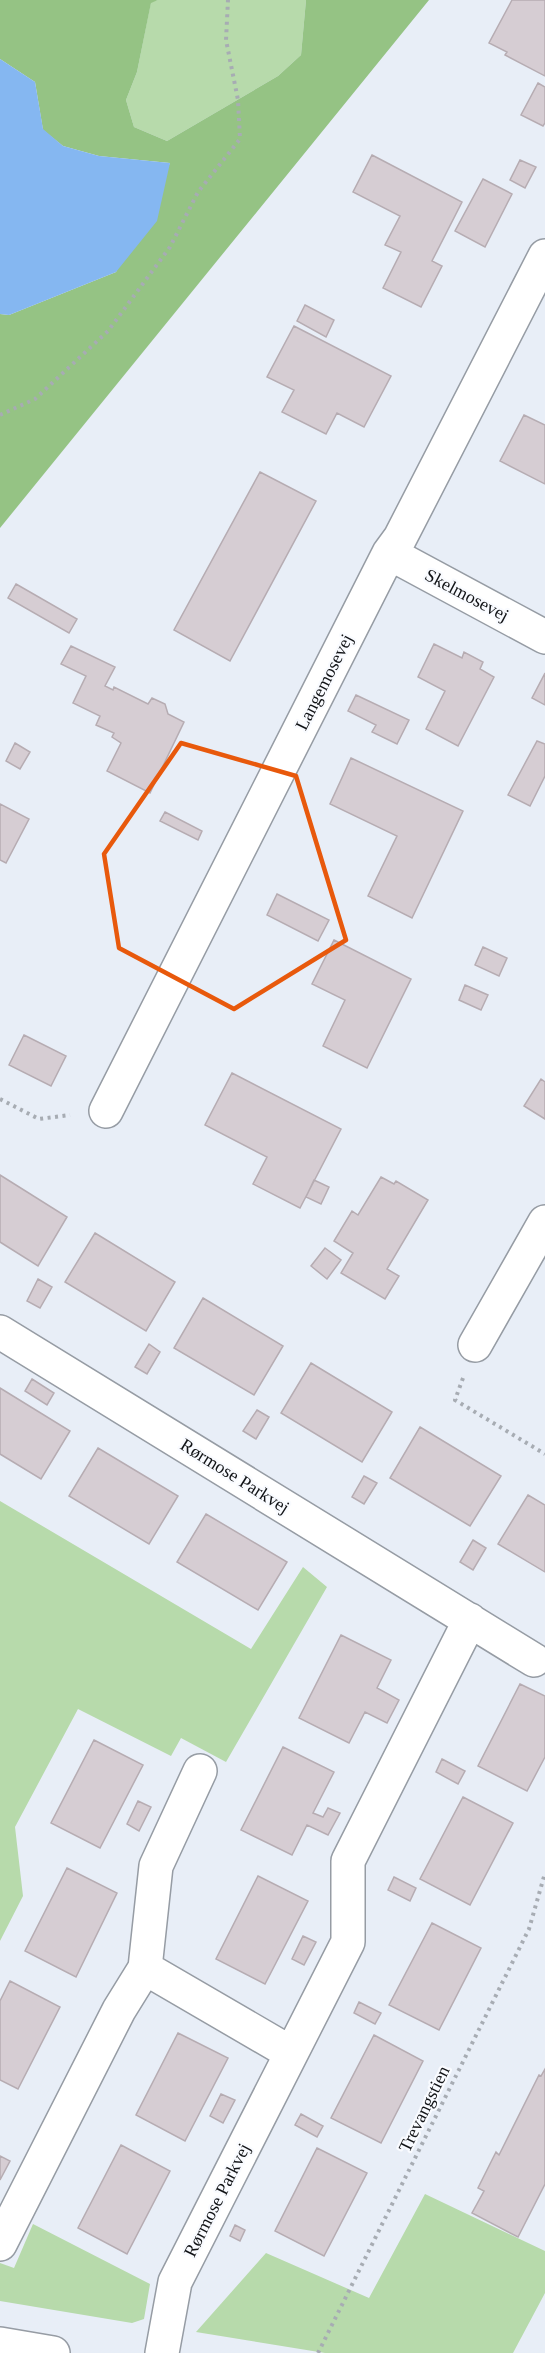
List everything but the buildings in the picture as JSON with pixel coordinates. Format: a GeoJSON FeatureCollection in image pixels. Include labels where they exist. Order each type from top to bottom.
{"type":"FeatureCollection","features":[{"type":"Feature","properties":{"kind":"street","name":"Langemosevej"},"geometry":{"type":"LineString","coordinates":[[106,1111],[389,553],[400,538],[545,256]]}},
{"type":"Feature","properties":{"kind":"street","name":"Skelmosevej"},"geometry":{"type":"LineString","coordinates":[[389,553],[545,637]]}},
{"type":"Feature","properties":{"kind":"street"},"geometry":{"type":"LineString","coordinates":[[475,1345],[545,1222]]}},
{"type":"Feature","properties":{"kind":"street","name":"Rørmose Parkvej"},"geometry":{"type":"LineString","coordinates":[[0,1332],[534,1660]]}},
{"type":"Feature","properties":{"kind":"street","name":"Rørmose Parkvej"},"geometry":{"type":"LineString","coordinates":[[162,2353],[175,2282],[348,1942],[348,1862],[470,1620]]}},
{"type":"Feature","properties":{"kind":"street"},"geometry":{"type":"LineString","coordinates":[[0,2244],[119,2010],[145,1968],[156,1866],[200,1772]]}},
{"type":"Feature","properties":{"kind":"street"},"geometry":{"type":"LineString","coordinates":[[145,1968],[291,2053]]}},
{"type":"Feature","properties":{"kind":"street"},"geometry":{"type":"LineString","coordinates":[[0,2343],[53,2353]]}},
{"type":"Feature","properties":{"kind":"path"},"geometry":{"type":"LineString","coordinates":[[0,415],[35,399],[108,331],[170,247],[198,192],[240,139],[238,100],[226,40],[228,0]]}},
{"type":"Feature","properties":{"kind":"path"},"geometry":{"type":"LineString","coordinates":[[0,1099],[39,1119],[106,1111]]}},
{"type":"Feature","properties":{"kind":"path"},"geometry":{"type":"LineString","coordinates":[[475,1345],[454,1400],[545,1454]]}},
{"type":"Feature","properties":{"kind":"path","name":"Trevangstien"},"geometry":{"type":"LineString","coordinates":[[318,2353],[529,1929],[545,1873]]}},
{"type":"Feature","properties":{"kind":"highlighted area"},"geometry":{"type":"Polygon","coordinates":[[[181,743],[296,776],[346,940],[234,1009],[119,948],[104,854],[181,743]]]}},
{"type":"Feature","properties":{"kind":"green space"},"geometry":{"type":"Polygon","coordinates":[[[0,0],[158,0],[151,3],[137,72],[126,100],[134,127],[167,141],[278,76],[301,55],[306,0],[429,0],[0,528],[0,314],[9,315],[116,272],[170,163],[99,156],[63,146],[43,130],[35,82],[0,59],[0,0]]]}},
{"type":"Feature","properties":{"kind":"green space"},"geometry":{"type":"Polygon","coordinates":[[[158,0],[306,0],[301,55],[278,76],[167,141],[134,127],[126,100],[137,72],[151,2],[158,0]]]}},
{"type":"Feature","properties":{"kind":"green space"},"geometry":{"type":"Polygon","coordinates":[[[0,1501],[251,1649],[303,1567],[327,1587],[226,1762],[181,1738],[171,1756],[78,1709],[15,1827],[23,1896],[0,1941],[0,1501]]]}},
{"type":"Feature","properties":{"kind":"green space"},"geometry":{"type":"Polygon","coordinates":[[[425,2194],[545,2251],[545,2293],[513,2353],[325,2353],[196,2332],[266,2253],[369,2298],[425,2194]]]}},
{"type":"Feature","properties":{"kind":"green space"},"geometry":{"type":"Polygon","coordinates":[[[33,2224],[150,2284],[144,2319],[132,2323],[0,2301],[0,2263],[14,2268],[33,2224]]]}},
{"type":"Feature","properties":{"kind":"water"},"geometry":{"type":"Polygon","coordinates":[[[0,59],[35,82],[43,129],[63,146],[99,156],[170,163],[157,221],[116,272],[9,315],[0,314],[0,59]]]}}]}
